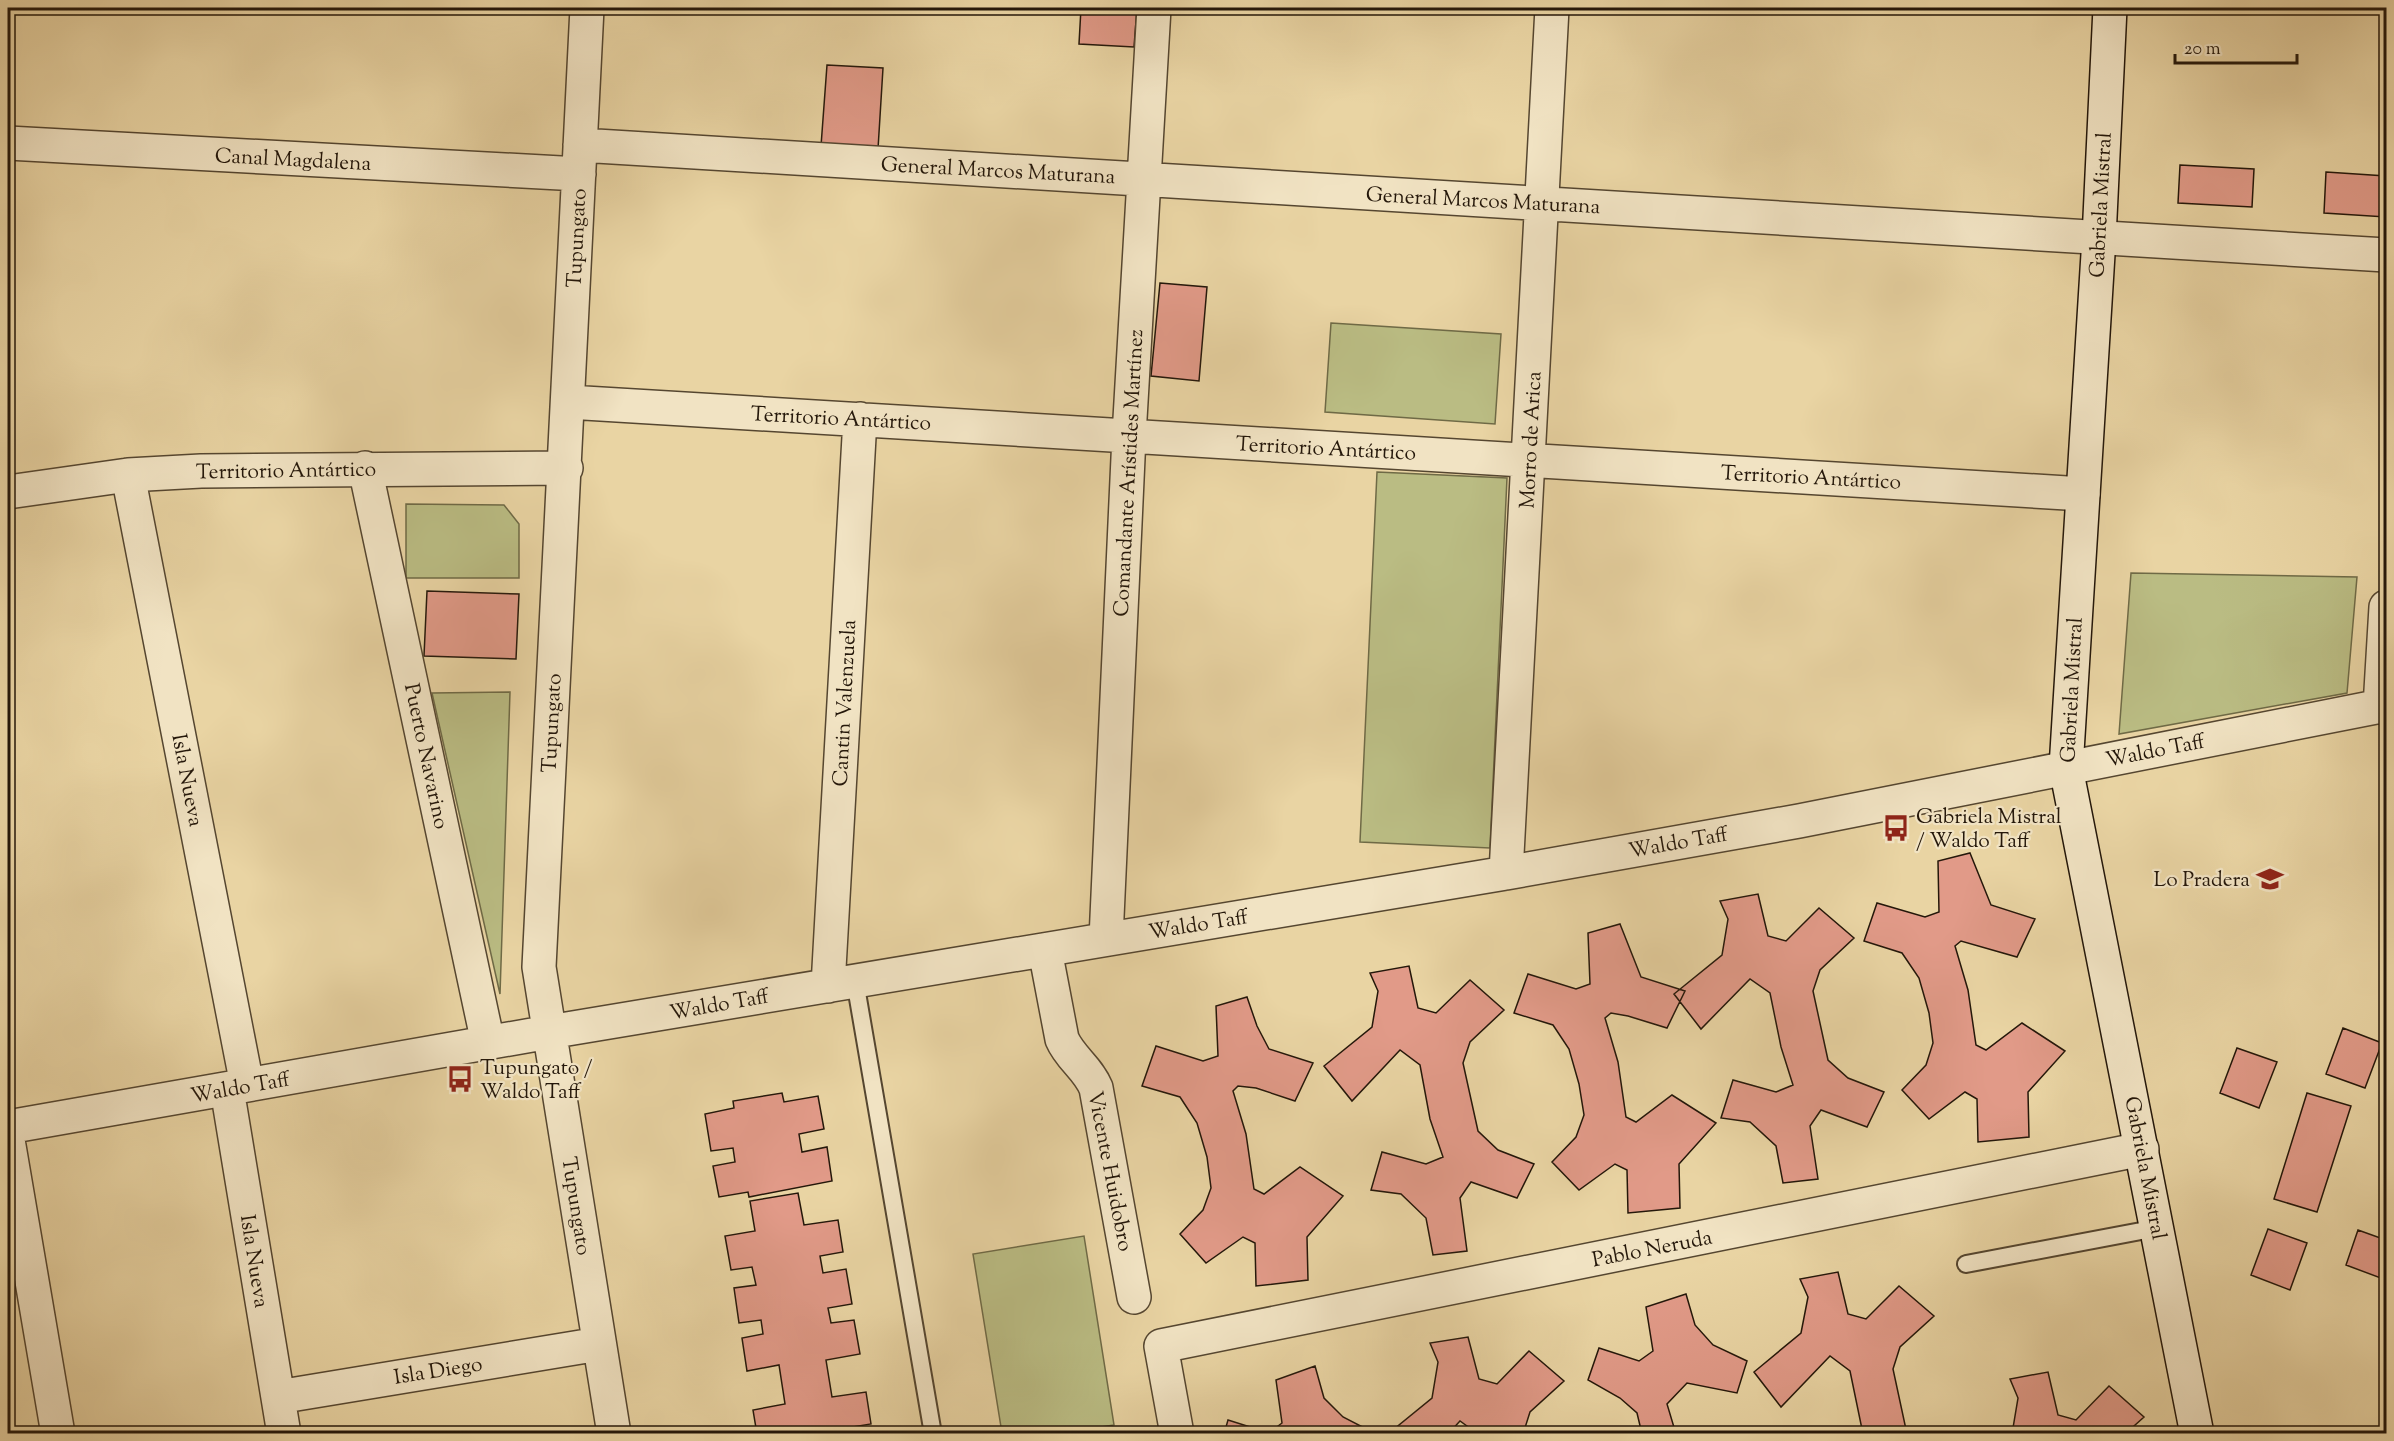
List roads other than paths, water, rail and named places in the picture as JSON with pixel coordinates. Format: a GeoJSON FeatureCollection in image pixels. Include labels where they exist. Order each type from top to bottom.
{"type":"FeatureCollection","features":[{"type":"Feature","properties":{"kind":"street","name":"Tupungato"},"geometry":{"type":"LineString","coordinates":[[586,8],[566,468],[539,967],[614,1434]]}},
{"type":"Feature","properties":{"kind":"street","name":"Comandante Arístides Martínez"},"geometry":{"type":"LineString","coordinates":[[1106,939],[1129,435],[1154,8]]}},
{"type":"Feature","properties":{"kind":"street","name":"Morro de Arica"},"geometry":{"type":"LineString","coordinates":[[1506,873],[1552,8]]}},
{"type":"Feature","properties":{"kind":"street","name":"Gabriela Mistral"},"geometry":{"type":"LineString","coordinates":[[2110,8],[2099,238],[2066,768],[2197,1434]]}},
{"type":"Feature","properties":{"kind":"street","name":"Canal Magdalena"},"geometry":{"type":"LineString","coordinates":[[8,143],[580,160]]}},
{"type":"Feature","properties":{"kind":"street","name":"General Marcos Maturana"},"geometry":{"type":"LineString","coordinates":[[580,160],[1144,179],[2386,255]]}},
{"type":"Feature","properties":{"kind":"street","name":"Territorio Antártico"},"geometry":{"type":"LineString","coordinates":[[568,402],[2083,494]]}},
{"type":"Feature","properties":{"kind":"street","name":"Cantin Valenzuela"},"geometry":{"type":"LineString","coordinates":[[841,983],[860,419]]}},
{"type":"Feature","properties":{"kind":"street","name":"Puerto Navarino"},"geometry":{"type":"LineString","coordinates":[[365,468],[488,1043]]}},
{"type":"Feature","properties":{"kind":"street","name":"Territorio Antártico"},"geometry":{"type":"LineString","coordinates":[[8,492],[128,475],[225,470],[566,468]]}},
{"type":"Feature","properties":{"kind":"street","name":"Isla Nueva"},"geometry":{"type":"LineString","coordinates":[[128,475],[237,1087],[284,1434]]}},
{"type":"Feature","properties":{"kind":"street"},"geometry":{"type":"LineString","coordinates":[[2383,706],[2386,607]]}},
{"type":"Feature","properties":{"kind":"street","name":"Waldo Taff"},"geometry":{"type":"LineString","coordinates":[[8,1127],[549,1032],[1506,873],[1799,821],[2383,706]]}},
{"type":"Feature","properties":{"kind":"street","name":"Vicente Huidobro"},"geometry":{"type":"LineString","coordinates":[[1045,950],[1062,1039],[1067,1051],[1090,1074],[1096,1088],[1134,1297]]}},
{"type":"Feature","properties":{"kind":"street"},"geometry":{"type":"LineString","coordinates":[[8,1140],[58,1434]]}},
{"type":"Feature","properties":{"kind":"street","name":"Pablo Neruda"},"geometry":{"type":"LineString","coordinates":[[1177,1434],[1161,1346],[2142,1149]]}},
{"type":"Feature","properties":{"kind":"street","name":"Isla Diego"},"geometry":{"type":"LineString","coordinates":[[278,1397],[599,1344]]}},
{"type":"Feature","properties":{"kind":"lane"},"geometry":{"type":"LineString","coordinates":[[841,983],[933,1434]]}},
{"type":"Feature","properties":{"kind":"lane"},"geometry":{"type":"LineString","coordinates":[[1966,1264],[2157,1227]]}},
{"type":"Feature","properties":{"kind":"place","name":"Gabriela Mistral / Waldo Taff"},"geometry":{"type":"Point","coordinates":[1896,828]}},
{"type":"Feature","properties":{"kind":"place","name":"Lo Pradera"},"geometry":{"type":"Point","coordinates":[2270,879]}},
{"type":"Feature","properties":{"kind":"place","name":"Tupungato / Waldo Taff"},"geometry":{"type":"Point","coordinates":[460,1079]}}]}
